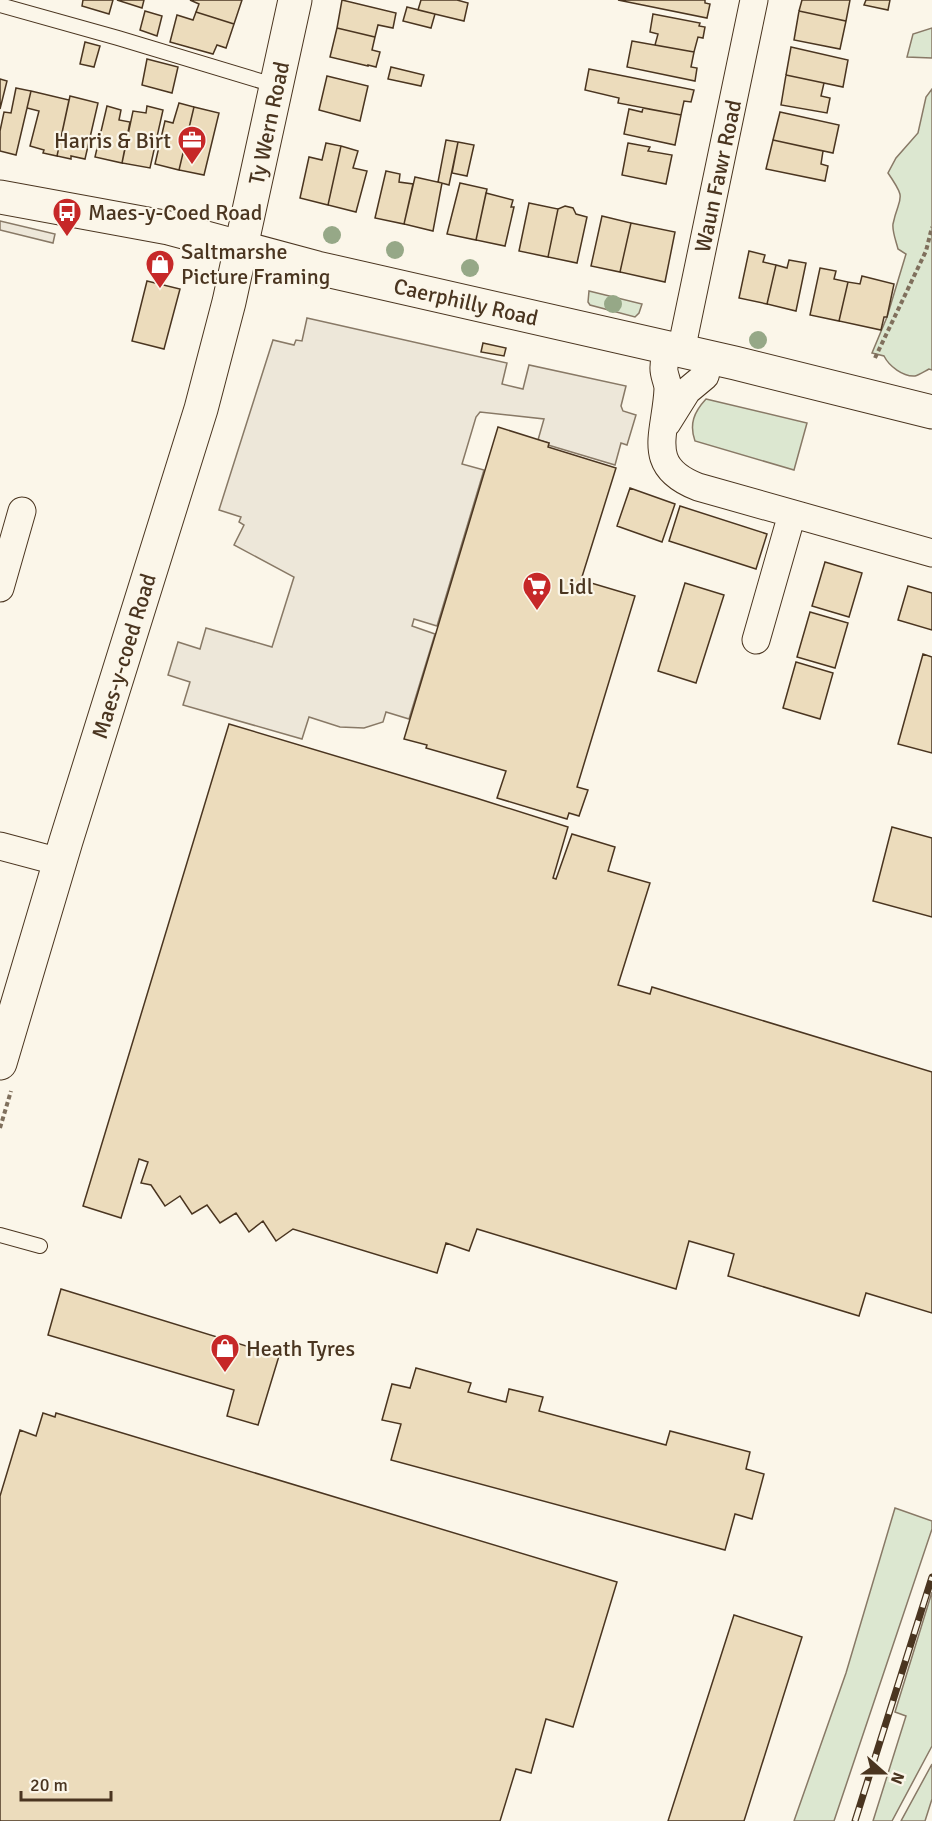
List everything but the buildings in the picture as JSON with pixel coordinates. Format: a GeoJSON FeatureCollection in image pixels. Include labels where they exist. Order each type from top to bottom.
{"type":"FeatureCollection","features":[{"type":"Feature","properties":{"kind":"street","name":"Ty Wern Road"},"geometry":{"type":"LineString","coordinates":[[241,246],[295,0]]}},
{"type":"Feature","properties":{"kind":"street","name":"Waun Fawr Road"},"geometry":{"type":"LineString","coordinates":[[686,352],[754,0]]}},
{"type":"Feature","properties":{"kind":"street","name":"Caerphilly Road"},"geometry":{"type":"LineString","coordinates":[[0,197],[169,228],[317,268],[686,352],[932,412]]}},
{"type":"Feature","properties":{"kind":"street","name":"Maes-y-coed Road"},"geometry":{"type":"LineString","coordinates":[[0,1064],[60,862],[201,409],[241,246]]}},
{"type":"Feature","properties":{"kind":"street"},"geometry":{"type":"LineString","coordinates":[[665,427],[687,391],[705,376],[686,352],[663,368],[668,388],[664,411],[662,456],[673,473],[683,481],[792,514],[932,552]]}},
{"type":"Feature","properties":{"kind":"street"},"geometry":{"type":"LineString","coordinates":[[0,588],[5,551],[22,511]]}},
{"type":"Feature","properties":{"kind":"street"},"geometry":{"type":"LineString","coordinates":[[756,640],[792,514]]}},
{"type":"Feature","properties":{"kind":"street"},"geometry":{"type":"LineString","coordinates":[[0,846],[60,862]]}},
{"type":"Feature","properties":{"kind":"lane"},"geometry":{"type":"LineString","coordinates":[[0,5],[277,86]]}},
{"type":"Feature","properties":{"kind":"lane"},"geometry":{"type":"LineString","coordinates":[[0,1234],[40,1246]]}},
{"type":"Feature","properties":{"kind":"path"},"geometry":{"type":"LineString","coordinates":[[875,358],[926,251],[932,227]]}},
{"type":"Feature","properties":{"kind":"path"},"geometry":{"type":"LineString","coordinates":[[926,251],[932,254]]}},
{"type":"Feature","properties":{"kind":"green space"},"geometry":{"type":"Polygon","coordinates":[[[932,28],[932,58],[907,57],[913,34],[932,28]]]}},
{"type":"Feature","properties":{"kind":"green space"},"geometry":{"type":"Polygon","coordinates":[[[932,89],[932,370],[910,376],[897,370],[884,356],[872,353],[887,317],[906,254],[898,249],[893,224],[900,194],[888,173],[896,158],[918,133],[926,97],[932,89]]]}},
{"type":"Feature","properties":{"kind":"green space"},"geometry":{"type":"Polygon","coordinates":[[[589,291],[642,304],[639,313],[635,317],[590,305],[589,291]]]}},
{"type":"Feature","properties":{"kind":"green space"},"geometry":{"type":"Polygon","coordinates":[[[706,399],[807,423],[794,470],[695,441],[692,429],[694,418],[706,399]]]}},
{"type":"Feature","properties":{"kind":"green space"},"geometry":{"type":"Polygon","coordinates":[[[895,1508],[932,1521],[932,1529],[834,1821],[794,1821],[846,1673],[895,1508]]]}},
{"type":"Feature","properties":{"kind":"green space"},"geometry":{"type":"Polygon","coordinates":[[[932,1592],[932,1746],[892,1821],[873,1821],[906,1716],[895,1712],[932,1592]]]}},
{"type":"Feature","properties":{"kind":"green space"},"geometry":{"type":"Polygon","coordinates":[[[932,1764],[932,1799],[925,1821],[901,1821],[932,1764]]]}},
{"type":"Feature","properties":{"kind":"shaded area"},"geometry":{"type":"Polygon","coordinates":[[[0,221],[55,234],[53,243],[0,230],[0,221]]]}},
{"type":"Feature","properties":{"kind":"shaded area"},"geometry":{"type":"Polygon","coordinates":[[[307,318],[507,363],[502,384],[523,389],[529,365],[626,386],[621,406],[623,411],[636,415],[627,445],[621,443],[615,465],[538,440],[544,419],[480,412],[476,417],[462,464],[484,470],[437,626],[414,619],[412,626],[435,634],[409,719],[386,712],[383,722],[364,728],[340,727],[309,717],[302,739],[183,705],[190,682],[168,675],[178,642],[200,649],[206,628],[272,647],[294,577],[234,545],[244,525],[239,522],[241,517],[219,510],[273,340],[294,345],[296,340],[302,341],[307,318]]]}},
{"type":"Feature","properties":{"kind":"railway"},"geometry":{"type":"LineString","coordinates":[[855,1821],[932,1577]]}},
{"type":"Feature","properties":{"kind":"place","name":"Harris & Birt"},"geometry":{"type":"Point","coordinates":[192,166]}},
{"type":"Feature","properties":{"kind":"place","name":"Maes-y-Coed Road"},"geometry":{"type":"Point","coordinates":[67,238]}},
{"type":"Feature","properties":{"kind":"place","name":"Saltmarshe Picture Framing"},"geometry":{"type":"Point","coordinates":[160,290]}},
{"type":"Feature","properties":{"kind":"place","name":"Lidl"},"geometry":{"type":"Point","coordinates":[537,612]}},
{"type":"Feature","properties":{"kind":"place","name":"Heath Tyres"},"geometry":{"type":"Point","coordinates":[225,1374]}}]}
